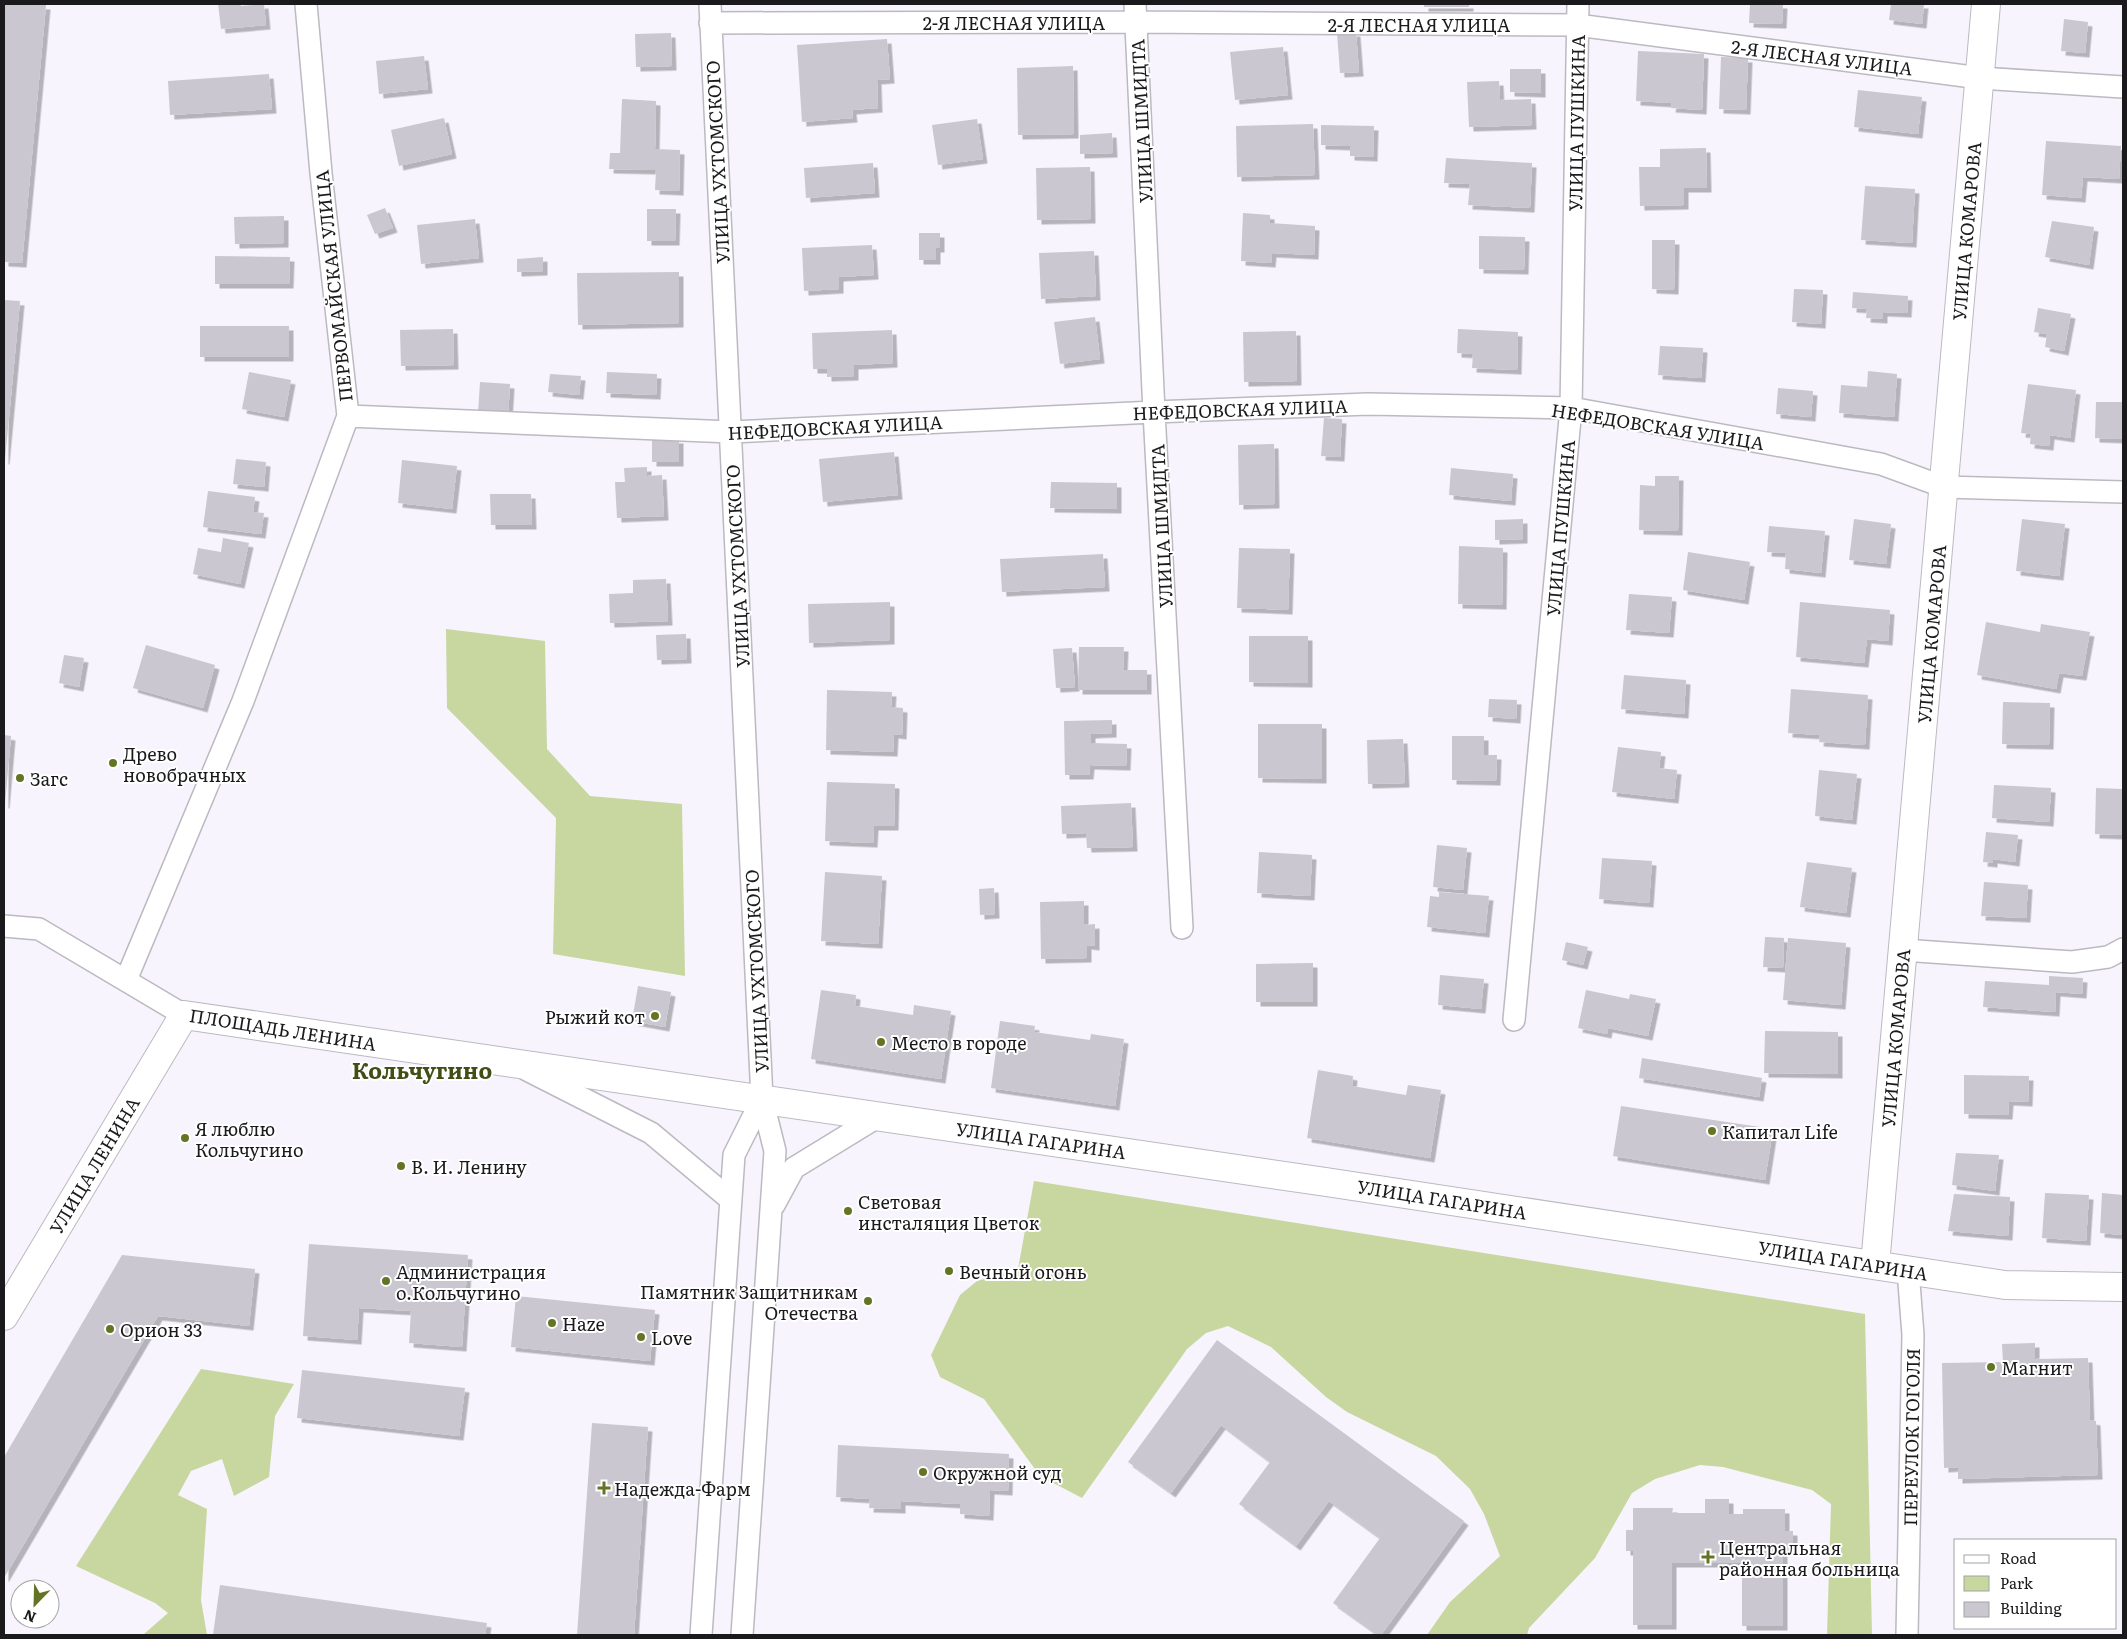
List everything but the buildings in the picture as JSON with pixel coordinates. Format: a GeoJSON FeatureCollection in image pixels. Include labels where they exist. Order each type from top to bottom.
{"type":"FeatureCollection","features":[{"type":"Feature","properties":{"kind":"main road","name":"УЛИЦА КОМАРОВА"},"geometry":{"type":"LineString","coordinates":[[1875,1265],[1986,4]]}},
{"type":"Feature","properties":{"kind":"main road","name":"ПЛОЩАДЬ ЛЕНИНА"},"geometry":{"type":"LineString","coordinates":[[184,1015],[762,1099]]}},
{"type":"Feature","properties":{"kind":"main road","name":"УЛИЦА ЛЕНИНА"},"geometry":{"type":"LineString","coordinates":[[4,1316],[184,1015]]}},
{"type":"Feature","properties":{"kind":"main road","name":"УЛИЦА ГАГАРИНА"},"geometry":{"type":"LineString","coordinates":[[762,1099],[2005,1285],[2123,1287]]}},
{"type":"Feature","properties":{"kind":"street","name":"ПЕРВОМАЙСКАЯ УЛИЦА"},"geometry":{"type":"LineString","coordinates":[[126,980],[243,701],[348,416],[321,173],[306,4]]}},
{"type":"Feature","properties":{"kind":"street","name":"УЛИЦА ШМИДТА"},"geometry":{"type":"LineString","coordinates":[[1136,13],[1154,412],[1182,928]]}},
{"type":"Feature","properties":{"kind":"street","name":"2-Я ЛЕСНАЯ УЛИЦА"},"geometry":{"type":"LineString","coordinates":[[710,14],[1578,14],[1980,78],[2123,87]]}},
{"type":"Feature","properties":{"kind":"street","name":"УЛИЦА УХТОМСКОГО"},"geometry":{"type":"LineString","coordinates":[[710,14],[762,1099],[775,1151],[742,1635]]}},
{"type":"Feature","properties":{"kind":"street","name":"УЛИЦА ПУШКИНА"},"geometry":{"type":"LineString","coordinates":[[1514,1020],[1571,408],[1578,14]]}},
{"type":"Feature","properties":{"kind":"street","name":"НЕФЕДОВСКАЯ УЛИЦА"},"geometry":{"type":"LineString","coordinates":[[348,416],[731,432],[1368,404],[1571,408],[1880,464],[1944,488],[2123,492]]}},
{"type":"Feature","properties":{"kind":"street","name":"ПЛОЩАДЬ ЛЕНИНА"},"geometry":{"type":"LineString","coordinates":[[4,926],[39,929],[184,1015]]}},
{"type":"Feature","properties":{"kind":"street"},"geometry":{"type":"LineString","coordinates":[[1903,950],[2072,962],[2108,957],[2123,949]]}},
{"type":"Feature","properties":{"kind":"street"},"geometry":{"type":"LineString","coordinates":[[513,1063],[651,1133],[731,1200]]}},
{"type":"Feature","properties":{"kind":"street"},"geometry":{"type":"LineString","coordinates":[[701,1635],[734,1155],[762,1099]]}},
{"type":"Feature","properties":{"kind":"street"},"geometry":{"type":"LineString","coordinates":[[770,1212],[794,1168],[879,1116]]}},
{"type":"Feature","properties":{"kind":"street","name":"ПЕРЕУЛОК ГОГОЛЯ"},"geometry":{"type":"LineString","coordinates":[[1907,1635],[1913,1335],[1908,1270]]}},
{"type":"Feature","properties":{"kind":"green space"},"geometry":{"type":"Polygon","coordinates":[[[446,629],[545,641],[547,749],[590,796],[682,804],[685,976],[553,954],[556,818],[447,708],[446,629]]]}},
{"type":"Feature","properties":{"kind":"green space"},"geometry":{"type":"Polygon","coordinates":[[[1034,1181],[1865,1314],[1872,1635],[1827,1635],[1831,1504],[1812,1490],[1723,1467],[1700,1465],[1655,1479],[1632,1493],[1595,1558],[1529,1628],[1527,1635],[1427,1635],[1450,1602],[1500,1556],[1484,1514],[1470,1489],[1436,1456],[1347,1412],[1326,1397],[1271,1347],[1228,1326],[1206,1333],[1187,1349],[1082,1498],[1040,1476],[984,1399],[940,1377],[931,1355],[960,1295],[977,1281],[1018,1269],[1034,1181]]]}},
{"type":"Feature","properties":{"kind":"green space"},"geometry":{"type":"Polygon","coordinates":[[[201,1369],[294,1384],[275,1416],[269,1477],[234,1496],[222,1459],[191,1471],[178,1495],[207,1509],[201,1600],[207,1635],[121,1635],[144,1634],[168,1613],[155,1603],[76,1566],[201,1369]]]}},
{"type":"Feature","properties":{"kind":"place","name":"Древо новобрачных"},"geometry":{"type":"Point","coordinates":[113,763]}},
{"type":"Feature","properties":{"kind":"place","name":"Загс"},"geometry":{"type":"Point","coordinates":[20,778]}},
{"type":"Feature","properties":{"kind":"place","name":"Рыжий кот"},"geometry":{"type":"Point","coordinates":[655,1016]}},
{"type":"Feature","properties":{"kind":"place","name":"Место в городе"},"geometry":{"type":"Point","coordinates":[881,1042]}},
{"type":"Feature","properties":{"kind":"place","name":"Капитал Life"},"geometry":{"type":"Point","coordinates":[1712,1131]}},
{"type":"Feature","properties":{"kind":"place","name":"Я люблю Кольчугино"},"geometry":{"type":"Point","coordinates":[185,1138]}},
{"type":"Feature","properties":{"kind":"place","name":"В. И. Ленину"},"geometry":{"type":"Point","coordinates":[401,1166]}},
{"type":"Feature","properties":{"kind":"place","name":"Световая инсталяция Цветок"},"geometry":{"type":"Point","coordinates":[848,1211]}},
{"type":"Feature","properties":{"kind":"place","name":"Вечный огонь"},"geometry":{"type":"Point","coordinates":[949,1271]}},
{"type":"Feature","properties":{"kind":"place","name":"Администрация о.Кольчугино"},"geometry":{"type":"Point","coordinates":[386,1281]}},
{"type":"Feature","properties":{"kind":"place","name":"Памятник Защитникам Отечества"},"geometry":{"type":"Point","coordinates":[868,1301]}},
{"type":"Feature","properties":{"kind":"place","name":"Haze"},"geometry":{"type":"Point","coordinates":[552,1323]}},
{"type":"Feature","properties":{"kind":"place","name":"Орион 33"},"geometry":{"type":"Point","coordinates":[110,1329]}},
{"type":"Feature","properties":{"kind":"place","name":"Love"},"geometry":{"type":"Point","coordinates":[641,1337]}},
{"type":"Feature","properties":{"kind":"place","name":"Магнит"},"geometry":{"type":"Point","coordinates":[1991,1367]}},
{"type":"Feature","properties":{"kind":"place","name":"Окружной суд"},"geometry":{"type":"Point","coordinates":[923,1472]}},
{"type":"Feature","properties":{"kind":"place","name":"Надежда-Фарм"},"geometry":{"type":"Point","coordinates":[604,1488]}},
{"type":"Feature","properties":{"kind":"place","name":"Центральная районная больница"},"geometry":{"type":"Point","coordinates":[1708,1557]}},
{"type":"Feature","properties":{"kind":"district","name":"Кольчугино"},"geometry":{"type":"Point","coordinates":[422,1069]}}]}
